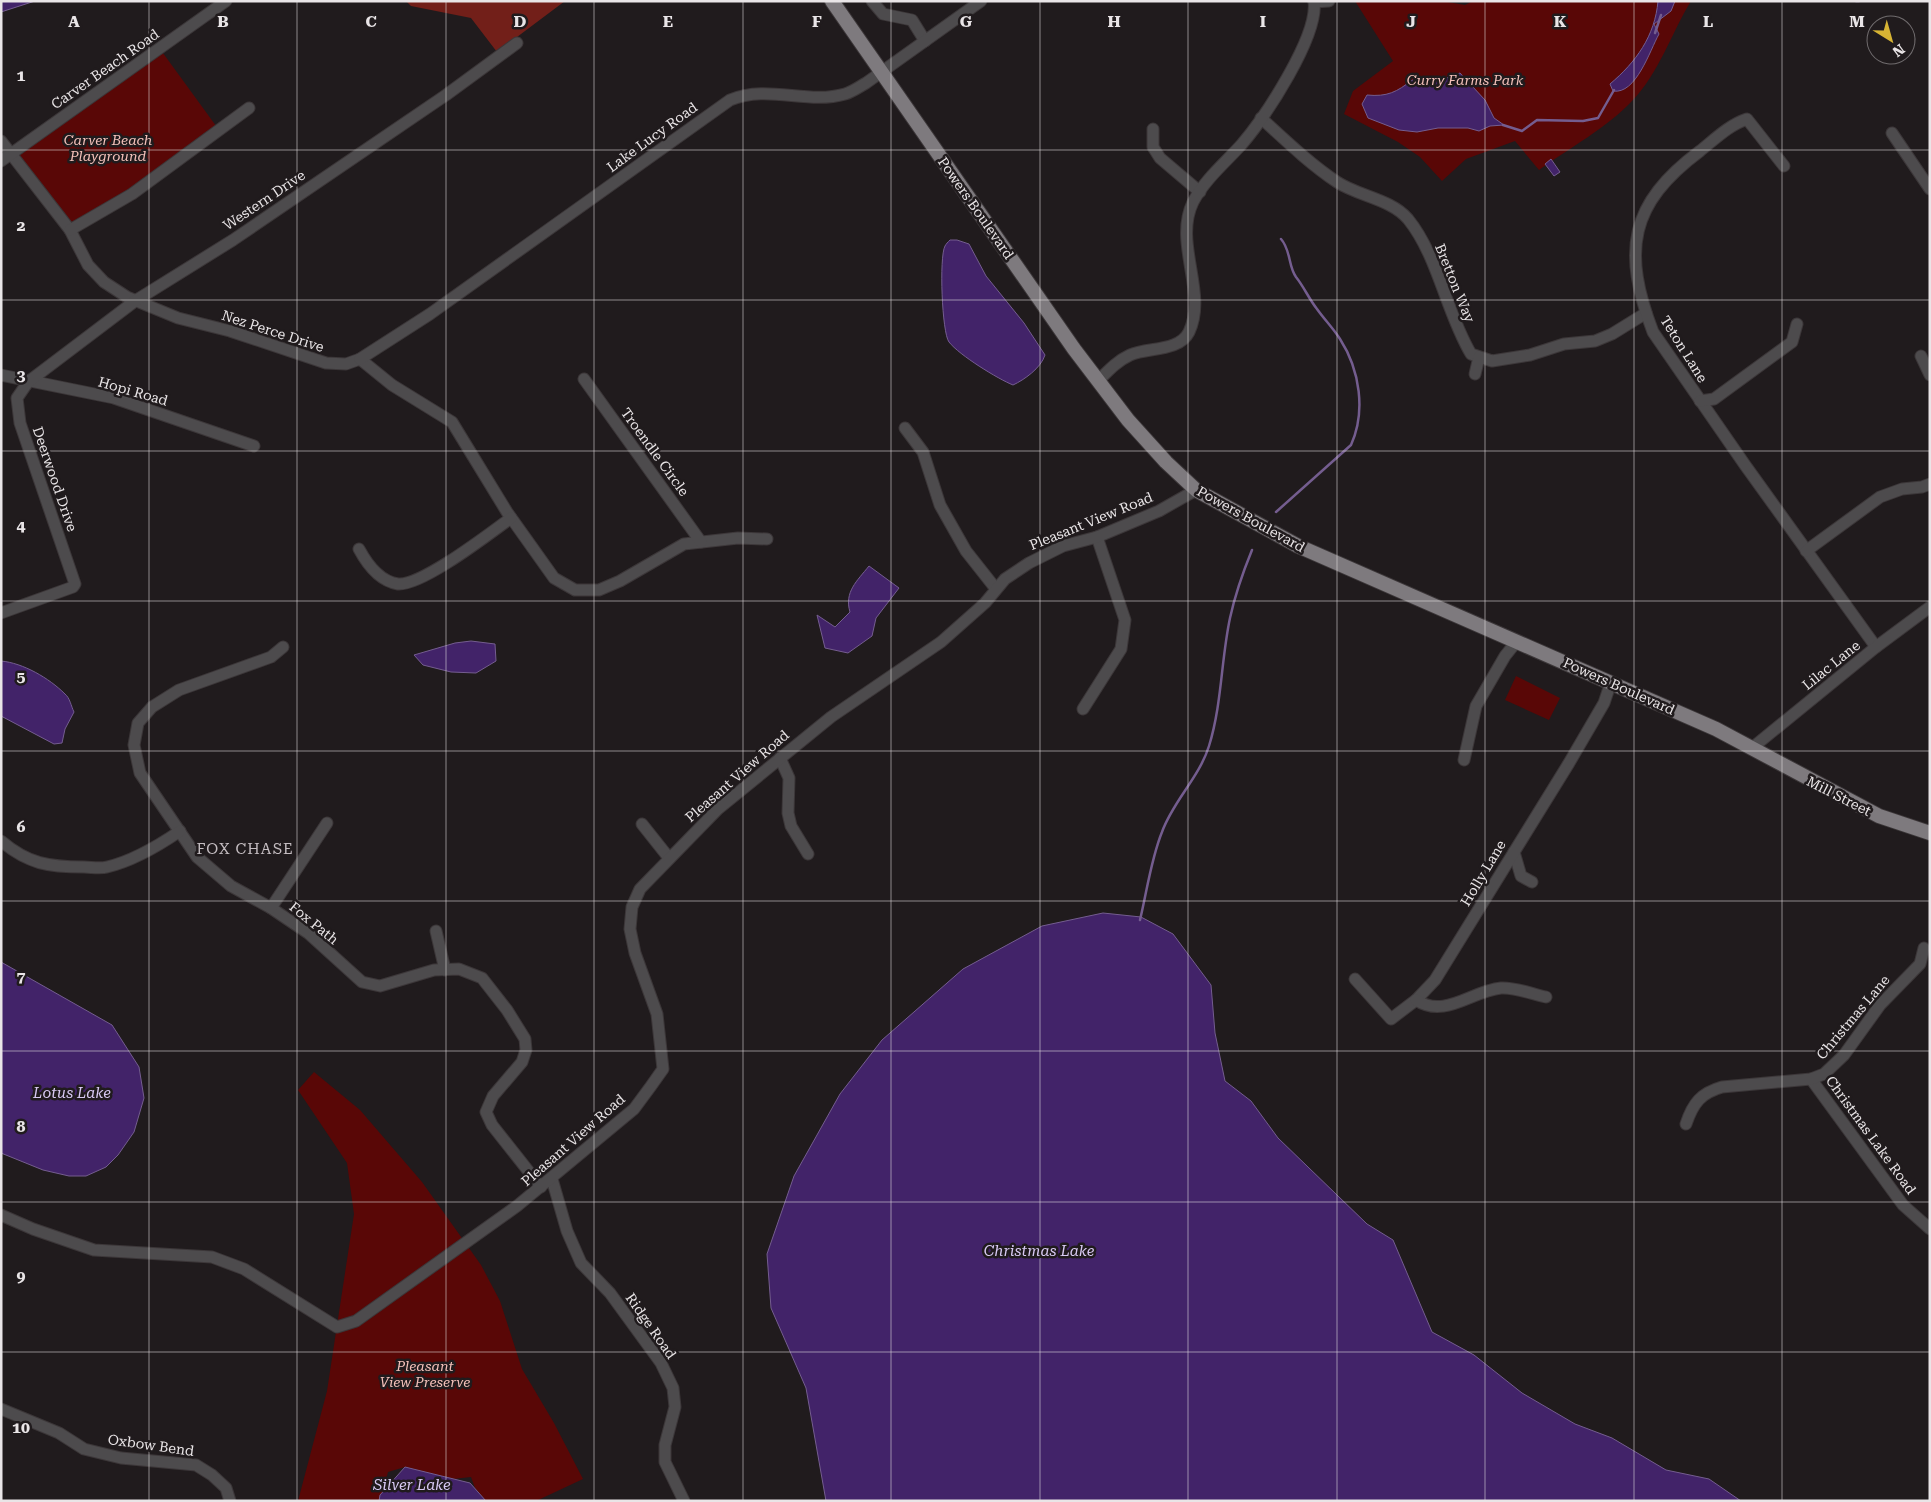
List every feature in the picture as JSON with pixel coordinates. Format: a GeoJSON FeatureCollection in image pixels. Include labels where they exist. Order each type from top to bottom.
{"type":"FeatureCollection","features":[{"type":"Feature","properties":{"kind":"main road","name":"Powers Boulevard"},"geometry":{"type":"LineString","coordinates":[[832,1],[879,72],[1098,381],[1134,427],[1166,462],[1196,490],[1298,546],[1611,682],[1716,729],[1752,748]]}},
{"type":"Feature","properties":{"kind":"main road","name":"Mill Street"},"geometry":{"type":"LineString","coordinates":[[1752,748],[1879,816],[1930,833]]}},
{"type":"Feature","properties":{"kind":"street","name":"Carver Beach Road"},"geometry":{"type":"LineString","coordinates":[[1,161],[226,1]]}},
{"type":"Feature","properties":{"kind":"street"},"geometry":{"type":"LineString","coordinates":[[872,1],[883,14],[912,20],[925,41]]}},
{"type":"Feature","properties":{"kind":"street","name":"Lake Lucy Road"},"geometry":{"type":"LineString","coordinates":[[360,358],[384,345],[430,314],[730,100],[746,93],[769,92],[832,96],[847,94],[981,1]]}},
{"type":"Feature","properties":{"kind":"street"},"geometry":{"type":"LineString","coordinates":[[1098,381],[1114,365],[1129,356],[1175,344],[1188,333],[1193,312],[1193,282],[1186,237],[1186,219],[1200,192],[1243,144],[1277,95],[1305,44],[1315,9],[1314,2],[1329,1]]}},
{"type":"Feature","properties":{"kind":"street","name":"Western Drive"},"geometry":{"type":"LineString","coordinates":[[28,382],[135,301],[241,235],[446,95],[518,42]]}},
{"type":"Feature","properties":{"kind":"street"},"geometry":{"type":"LineString","coordinates":[[70,230],[132,194],[249,108]]}},
{"type":"Feature","properties":{"kind":"street","name":"Bretton Way"},"geometry":{"type":"LineString","coordinates":[[1261,118],[1338,182],[1391,207],[1406,217],[1421,237],[1461,338],[1471,354],[1479,357]]}},
{"type":"Feature","properties":{"kind":"street","name":"Teton Lane"},"geometry":{"type":"LineString","coordinates":[[1784,166],[1747,119],[1736,123],[1680,165],[1656,190],[1641,218],[1634,258],[1646,313],[1653,332],[1806,551],[1876,647]]}},
{"type":"Feature","properties":{"kind":"street"},"geometry":{"type":"LineString","coordinates":[[1153,129],[1153,147],[1160,158],[1200,192]]}},
{"type":"Feature","properties":{"kind":"street"},"geometry":{"type":"LineString","coordinates":[[1892,133],[1930,189]]}},
{"type":"Feature","properties":{"kind":"street","name":"Nez Perce Drive"},"geometry":{"type":"LineString","coordinates":[[1,141],[70,230],[88,265],[104,282],[135,301],[178,318],[230,331],[326,364],[346,364],[360,358]]}},
{"type":"Feature","properties":{"kind":"street"},"geometry":{"type":"LineString","coordinates":[[1475,374],[1479,357],[1492,362],[1530,355],[1564,344],[1595,341],[1612,334],[1646,313]]}},
{"type":"Feature","properties":{"kind":"street"},"geometry":{"type":"LineString","coordinates":[[1700,401],[1714,399],[1792,342],[1798,324]]}},
{"type":"Feature","properties":{"kind":"street"},"geometry":{"type":"LineString","coordinates":[[1921,356],[1930,375]]}},
{"type":"Feature","properties":{"kind":"street"},"geometry":{"type":"LineString","coordinates":[[360,358],[392,384],[452,422],[511,518],[554,578],[575,590],[599,590],[620,581],[684,544],[738,538],[766,539]]}},
{"type":"Feature","properties":{"kind":"street","name":"Hopi Road"},"geometry":{"type":"LineString","coordinates":[[1,375],[114,398],[254,446]]}},
{"type":"Feature","properties":{"kind":"street","name":"Troendle Circle"},"geometry":{"type":"LineString","coordinates":[[584,379],[701,542]]}},
{"type":"Feature","properties":{"kind":"street","name":"Deerwood Drive"},"geometry":{"type":"LineString","coordinates":[[1,613],[73,587],[75,584],[56,522],[20,423],[17,398],[28,382]]}},
{"type":"Feature","properties":{"kind":"street"},"geometry":{"type":"LineString","coordinates":[[905,428],[923,452],[940,505],[948,520],[966,551],[996,589]]}},
{"type":"Feature","properties":{"kind":"street"},"geometry":{"type":"LineString","coordinates":[[1806,551],[1880,497],[1902,489],[1922,487],[1930,484]]}},
{"type":"Feature","properties":{"kind":"street","name":"Pleasant View Road"},"geometry":{"type":"LineString","coordinates":[[1,1215],[33,1230],[94,1250],[212,1257],[244,1269],[337,1327],[356,1321],[416,1280],[552,1179],[634,1109],[663,1069],[656,1014],[635,953],[630,929],[632,907],[640,890],[718,809],[831,717],[942,642],[985,603],[1005,579],[1029,563],[1063,546],[1097,537],[1159,510],[1196,490]]}},
{"type":"Feature","properties":{"kind":"street"},"geometry":{"type":"LineString","coordinates":[[359,549],[367,564],[385,579],[404,584],[413,582],[460,554],[511,518]]}},
{"type":"Feature","properties":{"kind":"street"},"geometry":{"type":"LineString","coordinates":[[1083,709],[1121,649],[1126,620],[1097,537]]}},
{"type":"Feature","properties":{"kind":"street","name":"Lilac Lane"},"geometry":{"type":"LineString","coordinates":[[1752,748],[1876,647],[1930,607]]}},
{"type":"Feature","properties":{"kind":"street"},"geometry":{"type":"LineString","coordinates":[[1464,760],[1476,706],[1505,656],[1517,641]]}},
{"type":"Feature","properties":{"kind":"street","name":"Fox Path"},"geometry":{"type":"LineString","coordinates":[[283,647],[271,657],[179,690],[152,707],[138,723],[134,745],[140,773],[197,857],[231,886],[271,908],[308,933],[362,982],[380,986],[434,970],[459,969],[482,978],[507,1010],[525,1039],[526,1050],[522,1062],[493,1096],[486,1112],[492,1125],[541,1187]]}},
{"type":"Feature","properties":{"kind":"street","name":"Holly Lane"},"geometry":{"type":"LineString","coordinates":[[1355,979],[1391,1019],[1416,1000],[1447,963],[1587,733],[1604,703],[1611,682]]}},
{"type":"Feature","properties":{"kind":"street"},"geometry":{"type":"LineString","coordinates":[[780,758],[789,778],[788,813],[791,826],[808,854]]}},
{"type":"Feature","properties":{"kind":"street"},"geometry":{"type":"LineString","coordinates":[[271,908],[327,823]]}},
{"type":"Feature","properties":{"kind":"street"},"geometry":{"type":"LineString","coordinates":[[642,824],[669,858]]}},
{"type":"Feature","properties":{"kind":"street"},"geometry":{"type":"LineString","coordinates":[[1,842],[17,855],[40,865],[106,868],[126,861],[158,845],[180,831]]}},
{"type":"Feature","properties":{"kind":"street"},"geometry":{"type":"LineString","coordinates":[[1514,852],[1521,876],[1532,882]]}},
{"type":"Feature","properties":{"kind":"street"},"geometry":{"type":"LineString","coordinates":[[436,931],[444,970]]}},
{"type":"Feature","properties":{"kind":"street","name":"Christmas Lane"},"geometry":{"type":"LineString","coordinates":[[1686,1124],[1697,1099],[1709,1091],[1722,1086],[1811,1079],[1824,1074],[1844,1055],[1880,1005],[1920,964],[1924,948]]}},
{"type":"Feature","properties":{"kind":"street"},"geometry":{"type":"LineString","coordinates":[[1416,1000],[1425,1006],[1443,1008],[1491,990],[1503,988],[1546,997]]}},
{"type":"Feature","properties":{"kind":"street","name":"Christmas Lake Road"},"geometry":{"type":"LineString","coordinates":[[1811,1079],[1903,1205],[1930,1229]]}},
{"type":"Feature","properties":{"kind":"street","name":"Ridge Road"},"geometry":{"type":"LineString","coordinates":[[552,1179],[567,1231],[581,1263],[610,1293],[661,1363],[673,1388],[675,1407],[665,1445],[665,1462],[684,1501]]}},
{"type":"Feature","properties":{"kind":"street","name":"Oxbow Bend"},"geometry":{"type":"LineString","coordinates":[[1,1409],[60,1433],[84,1449],[121,1458],[196,1465],[212,1475],[226,1488],[230,1501]]}},
{"type":"Feature","properties":{"kind":"green space","name":"Curry Farms Park"},"geometry":{"type":"Polygon","coordinates":[[[1355,1],[1442,1],[1465,5],[1473,1],[1691,1],[1650,78],[1632,101],[1600,129],[1539,170],[1515,141],[1466,159],[1442,181],[1420,157],[1398,142],[1344,114],[1353,91],[1393,61],[1355,1]]]}},
{"type":"Feature","properties":{"kind":"green space","name":"Carver Beach Playground"},"geometry":{"type":"Polygon","coordinates":[[[160,49],[219,130],[70,230],[11,154],[160,49]]]}},
{"type":"Feature","properties":{"kind":"green space"},"geometry":{"type":"Polygon","coordinates":[[[1516,676],[1560,698],[1549,720],[1505,700],[1516,676]]]}},
{"type":"Feature","properties":{"kind":"green space","name":"Pleasant View Preserve"},"geometry":{"type":"Polygon","coordinates":[[[314,1072],[360,1110],[422,1182],[481,1265],[500,1301],[522,1369],[554,1423],[583,1479],[536,1501],[486,1501],[475,1488],[471,1477],[453,1479],[405,1467],[388,1472],[380,1501],[298,1501],[327,1391],[354,1214],[347,1163],[298,1090],[314,1072]]]}},
{"type":"Feature","properties":{"kind":"shaded area"},"geometry":{"type":"Polygon","coordinates":[[[406,1],[565,1],[497,52],[471,18],[411,6],[406,1]]]}},
{"type":"Feature","properties":{"kind":"water"},"geometry":{"type":"Polygon","coordinates":[[[1,1],[35,1],[1,12],[1,1]]]}},
{"type":"Feature","properties":{"kind":"water"},"geometry":{"type":"Polygon","coordinates":[[[1658,1],[1675,1],[1671,11],[1654,24],[1659,34],[1647,60],[1635,79],[1629,86],[1613,91],[1610,84],[1628,67],[1648,37],[1653,26],[1658,1]]]}},
{"type":"Feature","properties":{"kind":"water"},"geometry":{"type":"Polygon","coordinates":[[[1460,73],[1485,100],[1494,118],[1504,125],[1490,126],[1479,131],[1468,128],[1438,128],[1417,132],[1399,130],[1368,118],[1362,104],[1367,95],[1391,93],[1412,80],[1432,83],[1460,73]]]}},
{"type":"Feature","properties":{"kind":"water"},"geometry":{"type":"Polygon","coordinates":[[[1551,159],[1560,172],[1554,176],[1545,164],[1551,159]]]}},
{"type":"Feature","properties":{"kind":"water"},"geometry":{"type":"Polygon","coordinates":[[[950,240],[969,244],[986,276],[1024,323],[1045,355],[1036,369],[1013,385],[979,366],[949,342],[943,311],[942,264],[945,246],[950,240]]]}},
{"type":"Feature","properties":{"kind":"water"},"geometry":{"type":"Polygon","coordinates":[[[869,566],[899,588],[876,618],[872,636],[848,653],[825,648],[817,615],[835,627],[850,612],[850,593],[869,566]]]}},
{"type":"Feature","properties":{"kind":"water"},"geometry":{"type":"Polygon","coordinates":[[[471,641],[495,644],[496,661],[476,673],[451,672],[423,665],[414,655],[455,643],[471,641]]]}},
{"type":"Feature","properties":{"kind":"water"},"geometry":{"type":"Polygon","coordinates":[[[1,661],[9,662],[35,672],[59,688],[67,696],[74,712],[65,729],[62,743],[54,744],[1,716],[1,661]]]}},
{"type":"Feature","properties":{"kind":"water","name":"Christmas Lake"},"geometry":{"type":"Polygon","coordinates":[[[1103,913],[1141,917],[1173,934],[1211,985],[1215,1033],[1225,1081],[1251,1101],[1278,1138],[1367,1224],[1393,1240],[1432,1332],[1474,1355],[1522,1393],[1575,1424],[1612,1438],[1666,1470],[1709,1479],[1741,1501],[826,1501],[806,1388],[771,1308],[767,1254],[794,1176],[840,1094],[882,1040],[963,969],[1042,926],[1103,913]]]}},
{"type":"Feature","properties":{"kind":"water","name":"Lotus Lake"},"geometry":{"type":"Polygon","coordinates":[[[1,962],[112,1025],[139,1067],[144,1098],[134,1132],[118,1155],[106,1167],[86,1176],[69,1176],[43,1170],[1,1153],[1,962]]]}},
{"type":"Feature","properties":{"kind":"water","name":"Silver Lake"},"geometry":{"type":"Polygon","coordinates":[[[405,1467],[470,1483],[486,1501],[379,1501],[380,1495],[405,1467]]]}},
{"type":"Feature","properties":{"kind":"waterway"},"geometry":{"type":"LineString","coordinates":[[1655,33],[1661,15]]}},
{"type":"Feature","properties":{"kind":"waterway"},"geometry":{"type":"LineString","coordinates":[[1503,125],[1522,131],[1537,120],[1583,121],[1598,118],[1614,90]]}},
{"type":"Feature","properties":{"kind":"waterway"},"geometry":{"type":"LineString","coordinates":[[1276,512],[1351,445],[1356,432],[1359,405],[1356,377],[1347,351],[1293,273],[1286,248],[1281,239]]}},
{"type":"Feature","properties":{"kind":"waterway"},"geometry":{"type":"LineString","coordinates":[[1140,920],[1158,842],[1173,810],[1205,758],[1209,746],[1219,698],[1230,618],[1252,550]]}},
{"type":"Feature","properties":{"kind":"district","name":"FOX CHASE"},"geometry":{"type":"Point","coordinates":[245,849]}}]}
